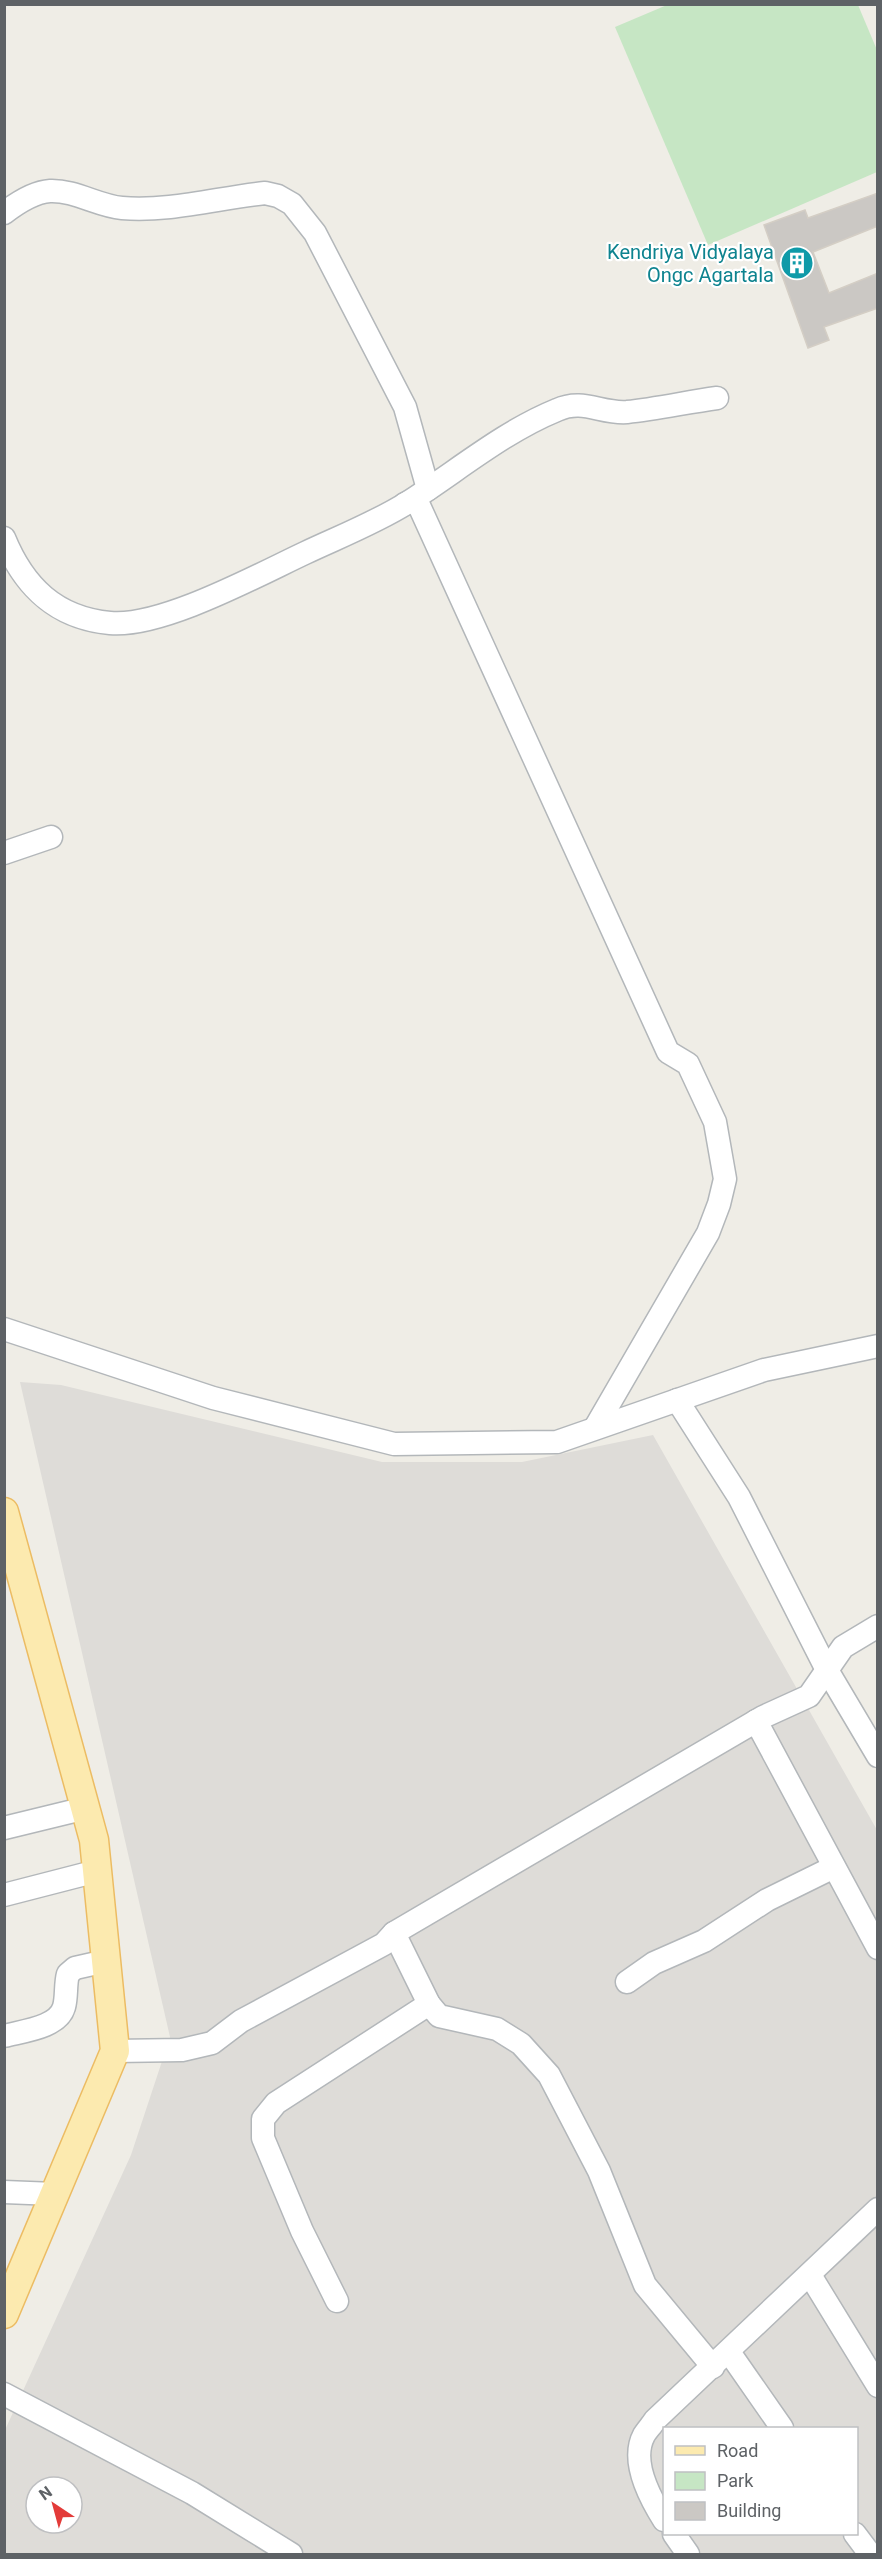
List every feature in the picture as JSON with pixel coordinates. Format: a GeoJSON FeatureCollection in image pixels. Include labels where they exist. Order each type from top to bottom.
{"type":"FeatureCollection","features":[{"type":"Feature","properties":{"kind":"main road"},"geometry":{"type":"LineString","coordinates":[[4,1512],[94,1840],[115,2050],[4,2314]]}},
{"type":"Feature","properties":{"kind":"street"},"geometry":{"type":"LineString","coordinates":[[4,213],[29,197],[50,191],[68,193],[118,208],[164,207],[265,193],[278,196],[292,204],[315,232],[405,407],[428,489]]}},
{"type":"Feature","properties":{"kind":"street"},"geometry":{"type":"LineString","coordinates":[[405,504],[503,439],[557,410],[582,404],[612,412],[628,412],[717,398]]}},
{"type":"Feature","properties":{"kind":"street"},"geometry":{"type":"LineString","coordinates":[[4,538],[14,561],[37,593],[68,614],[111,623],[146,621],[218,594],[416,499],[668,1052],[688,1064],[715,1122],[725,1179],[708,1233],[595,1428]]}},
{"type":"Feature","properties":{"kind":"street"},"geometry":{"type":"LineString","coordinates":[[4,853],[51,837]]}},
{"type":"Feature","properties":{"kind":"street"},"geometry":{"type":"LineString","coordinates":[[4,1329],[213,1398],[394,1444],[556,1442],[764,1370],[878,1346]]}},
{"type":"Feature","properties":{"kind":"street"},"geometry":{"type":"LineString","coordinates":[[677,1400],[739,1497],[827,1670],[878,1756]]}},
{"type":"Feature","properties":{"kind":"street"},"geometry":{"type":"LineString","coordinates":[[115,2050],[182,2050],[212,2043],[241,2021],[384,1944],[394,1933],[756,1721],[809,1696],[843,1647],[878,1626]]}},
{"type":"Feature","properties":{"kind":"street"},"geometry":{"type":"LineString","coordinates":[[756,1721],[878,1948]]}},
{"type":"Feature","properties":{"kind":"street"},"geometry":{"type":"LineString","coordinates":[[4,1828],[86,1808]]}},
{"type":"Feature","properties":{"kind":"street"},"geometry":{"type":"LineString","coordinates":[[627,1982],[654,1962],[704,1941],[767,1900],[834,1867]]}},
{"type":"Feature","properties":{"kind":"street"},"geometry":{"type":"LineString","coordinates":[[4,1895],[97,1871]]}},
{"type":"Feature","properties":{"kind":"street"},"geometry":{"type":"LineString","coordinates":[[394,1933],[429,2004],[439,2016],[497,2029],[521,2044],[549,2075],[599,2170],[645,2285],[721,2360],[781,2427]]}},
{"type":"Feature","properties":{"kind":"street"},"geometry":{"type":"LineString","coordinates":[[4,2036],[53,2022],[61,2014],[64,2006],[68,1974],[75,1968],[106,1961]]}},
{"type":"Feature","properties":{"kind":"street"},"geometry":{"type":"LineString","coordinates":[[337,2301],[302,2231],[263,2138],[263,2119],[276,2103],[429,2004]]}},
{"type":"Feature","properties":{"kind":"street"},"geometry":{"type":"LineString","coordinates":[[4,2192],[55,2194]]}},
{"type":"Feature","properties":{"kind":"street"},"geometry":{"type":"LineString","coordinates":[[663,2518],[653,2503],[639,2462],[643,2436],[656,2420],[878,2209]]}},
{"type":"Feature","properties":{"kind":"street"},"geometry":{"type":"LineString","coordinates":[[810,2275],[878,2386]]}},
{"type":"Feature","properties":{"kind":"street"},"geometry":{"type":"LineString","coordinates":[[4,2394],[192,2493],[291,2554]]}},
{"type":"Feature","properties":{"kind":"street"},"geometry":{"type":"LineString","coordinates":[[675,2535],[688,2554]]}},
{"type":"Feature","properties":{"kind":"street"},"geometry":{"type":"LineString","coordinates":[[856,2535],[870,2554]]}},
{"type":"Feature","properties":{"kind":"shaded area"},"geometry":{"type":"Polygon","coordinates":[[[20,1382],[61,1385],[382,1462],[522,1462],[653,1435],[877,1830],[877,2554],[5,2554],[5,2430],[131,2155],[170,2037],[20,1382]]]}},
{"type":"Feature","properties":{"kind":"green space"},"geometry":{"type":"Polygon","coordinates":[[[667,5],[858,5],[877,50],[877,172],[708,245],[615,27],[667,5]]]}},
{"type":"Feature","properties":{"kind":"building","name":"Kendriya Vidyalaya Ongc Agartala"},"geometry":{"type":"Polygon","coordinates":[[[878,193],[878,226],[813,252],[829,293],[878,273],[878,308],[824,327],[829,340],[808,348],[764,225],[805,210],[808,218],[878,193]]]}},
{"type":"Feature","properties":{"kind":"place","name":"Kendriya Vidyalaya Ongc Agartala"},"geometry":{"type":"Point","coordinates":[797,263]}}]}
